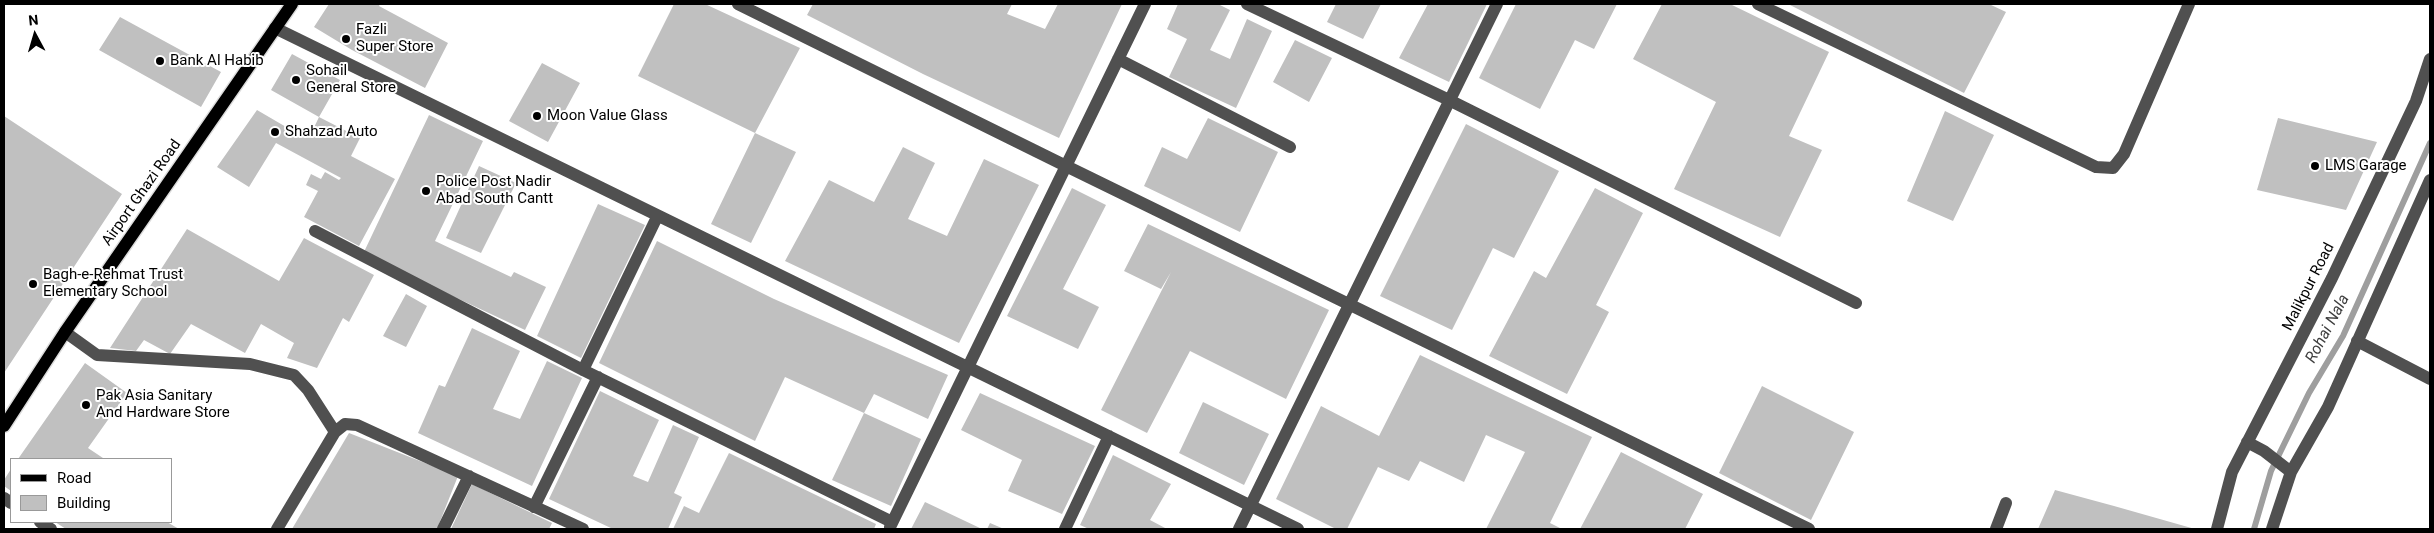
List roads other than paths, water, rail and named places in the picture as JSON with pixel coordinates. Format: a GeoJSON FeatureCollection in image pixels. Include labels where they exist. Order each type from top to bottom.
{"type":"FeatureCollection","features":[{"type":"Feature","properties":{"kind":"main road","name":"Airport Ghazi Road"},"geometry":{"type":"LineString","coordinates":[[4,426],[65,332],[292,4]]}},
{"type":"Feature","properties":{"kind":"street"},"geometry":{"type":"LineString","coordinates":[[738,4],[1809,529]]}},
{"type":"Feature","properties":{"kind":"street"},"geometry":{"type":"LineString","coordinates":[[315,231],[583,370],[890,525],[1145,4]]}},
{"type":"Feature","properties":{"kind":"street"},"geometry":{"type":"LineString","coordinates":[[1247,4],[1449,100],[1856,303]]}},
{"type":"Feature","properties":{"kind":"street"},"geometry":{"type":"LineString","coordinates":[[1238,529],[1497,4]]}},
{"type":"Feature","properties":{"kind":"street"},"geometry":{"type":"LineString","coordinates":[[1758,4],[2096,168],[2113,168],[2124,154],[2189,4]]}},
{"type":"Feature","properties":{"kind":"street"},"geometry":{"type":"LineString","coordinates":[[275,28],[657,217],[1298,529]]}},
{"type":"Feature","properties":{"kind":"street"},"geometry":{"type":"LineString","coordinates":[[1118,59],[1290,147]]}},
{"type":"Feature","properties":{"kind":"street","name":"Malikpur Road"},"geometry":{"type":"LineString","coordinates":[[2217,529],[2232,472],[2341,260],[2416,101],[2430,59]]}},
{"type":"Feature","properties":{"kind":"street"},"geometry":{"type":"LineString","coordinates":[[2272,529],[2287,468],[2328,407],[2430,180]]}},
{"type":"Feature","properties":{"kind":"street"},"geometry":{"type":"LineString","coordinates":[[583,370],[657,217]]}},
{"type":"Feature","properties":{"kind":"street"},"geometry":{"type":"LineString","coordinates":[[65,332],[97,355],[250,364],[294,375],[308,390],[335,432]]}},
{"type":"Feature","properties":{"kind":"street"},"geometry":{"type":"LineString","coordinates":[[2357,341],[2430,379]]}},
{"type":"Feature","properties":{"kind":"street"},"geometry":{"type":"LineString","coordinates":[[534,507],[598,377]]}},
{"type":"Feature","properties":{"kind":"street"},"geometry":{"type":"LineString","coordinates":[[277,529],[335,432],[345,424],[357,425],[469,476],[534,507],[562,525],[583,529]]}},
{"type":"Feature","properties":{"kind":"street"},"geometry":{"type":"LineString","coordinates":[[1065,529],[1109,436]]}},
{"type":"Feature","properties":{"kind":"street"},"geometry":{"type":"LineString","coordinates":[[2247,442],[2264,451],[2287,468]]}},
{"type":"Feature","properties":{"kind":"street"},"geometry":{"type":"LineString","coordinates":[[443,529],[469,476]]}},
{"type":"Feature","properties":{"kind":"street"},"geometry":{"type":"LineString","coordinates":[[1996,529],[2006,503]]}},
{"type":"Feature","properties":{"kind":"waterway","name":"Rohai Nala"},"geometry":{"type":"LineString","coordinates":[[2254,529],[2271,471],[2309,393],[2343,336],[2430,143]]}},
{"type":"Feature","properties":{"kind":"place","name":"Fazli Super Store"},"geometry":{"type":"Point","coordinates":[346,39]}},
{"type":"Feature","properties":{"kind":"place","name":"Bank Al Habib"},"geometry":{"type":"Point","coordinates":[160,61]}},
{"type":"Feature","properties":{"kind":"place","name":"Sohail General Store"},"geometry":{"type":"Point","coordinates":[296,80]}},
{"type":"Feature","properties":{"kind":"place","name":"Moon Value Glass"},"geometry":{"type":"Point","coordinates":[537,116]}},
{"type":"Feature","properties":{"kind":"place","name":"Shahzad Auto"},"geometry":{"type":"Point","coordinates":[275,132]}},
{"type":"Feature","properties":{"kind":"place","name":"LMS Garage"},"geometry":{"type":"Point","coordinates":[2315,166]}},
{"type":"Feature","properties":{"kind":"place","name":"Police Post Nadir Abad South Cantt"},"geometry":{"type":"Point","coordinates":[426,191]}},
{"type":"Feature","properties":{"kind":"place","name":"Bagh-e-Rehmat Trust Elementary School"},"geometry":{"type":"Point","coordinates":[33,284]}},
{"type":"Feature","properties":{"kind":"place","name":"Pak Asia Sanitary And Hardware Store"},"geometry":{"type":"Point","coordinates":[86,405]}}]}
